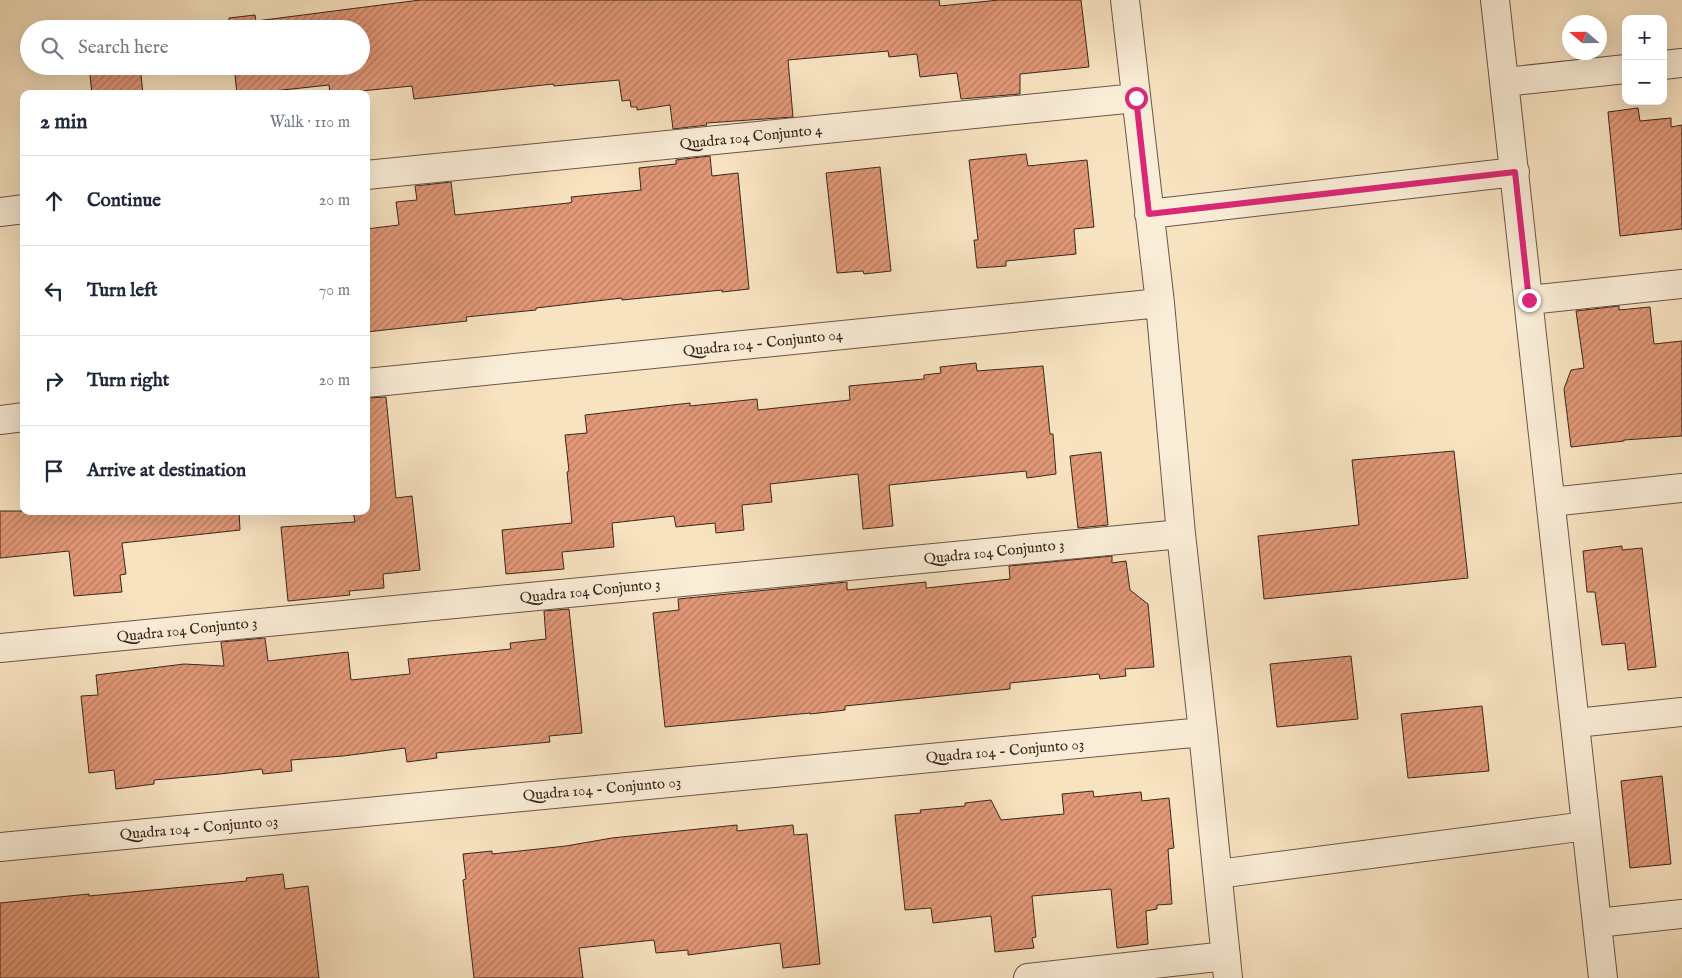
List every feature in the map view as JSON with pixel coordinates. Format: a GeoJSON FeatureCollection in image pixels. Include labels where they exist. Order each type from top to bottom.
{"type":"FeatureCollection","features":[{"type":"Feature","properties":{"kind":"street"},"geometry":{"type":"LineString","coordinates":[[1028,978],[1227,967],[1204,732],[1181,534],[1160,304],[1125,0]]}},
{"type":"Feature","properties":{"kind":"street"},"geometry":{"type":"LineString","coordinates":[[1496,0],[1603,978]]}},
{"type":"Feature","properties":{"kind":"street"},"geometry":{"type":"LineString","coordinates":[[1667,64],[1682,62]]}},
{"type":"Feature","properties":{"kind":"street"},"geometry":{"type":"LineString","coordinates":[[1505,82],[1622,69]]}},
{"type":"Feature","properties":{"kind":"street","name":"Quadra 104 Conjunto 4"},"geometry":{"type":"LineString","coordinates":[[370,175],[1136,98]]}},
{"type":"Feature","properties":{"kind":"street"},"geometry":{"type":"LineString","coordinates":[[1149,214],[1515,172]]}},
{"type":"Feature","properties":{"kind":"street"},"geometry":{"type":"LineString","coordinates":[[0,212],[20,210]]}},
{"type":"Feature","properties":{"kind":"street"},"geometry":{"type":"LineString","coordinates":[[1529,300],[1682,284]]}},
{"type":"Feature","properties":{"kind":"street","name":"Quadra 104 - Conjunto 04"},"geometry":{"type":"LineString","coordinates":[[370,383],[1160,304]]}},
{"type":"Feature","properties":{"kind":"street"},"geometry":{"type":"LineString","coordinates":[[0,420],[20,418]]}},
{"type":"Feature","properties":{"kind":"street"},"geometry":{"type":"LineString","coordinates":[[1551,502],[1682,488]]}},
{"type":"Feature","properties":{"kind":"street","name":"Quadra 104 Conjunto 3"},"geometry":{"type":"LineString","coordinates":[[0,648],[1181,534]]}},
{"type":"Feature","properties":{"kind":"street"},"geometry":{"type":"LineString","coordinates":[[1576,723],[1682,712]]}},
{"type":"Feature","properties":{"kind":"street","name":"Quadra 104 - Conjunto 03"},"geometry":{"type":"LineString","coordinates":[[0,847],[1204,732]]}},
{"type":"Feature","properties":{"kind":"street"},"geometry":{"type":"LineString","coordinates":[[1218,874],[1586,826]]}},
{"type":"Feature","properties":{"kind":"street"},"geometry":{"type":"LineString","coordinates":[[1597,923],[1682,914]]}},
{"type":"Feature","properties":{"kind":"building"},"geometry":{"type":"Polygon","coordinates":[[[420,0],[939,0],[940,6],[999,0],[1081,0],[1089,67],[1020,74],[1020,94],[961,99],[957,73],[920,77],[917,54],[889,57],[888,51],[788,60],[793,117],[706,123],[707,125],[673,129],[670,105],[637,110],[637,107],[631,107],[630,100],[622,101],[619,80],[554,86],[553,84],[414,99],[412,86],[370,90],[330,90],[329,85],[283,90],[237,90],[235,75],[370,75],[370,20],[264,20],[420,0]]]}},
{"type":"Feature","properties":{"kind":"building"},"geometry":{"type":"Polygon","coordinates":[[[255,15],[256,20],[229,20],[229,18],[255,15]]]}},
{"type":"Feature","properties":{"kind":"building"},"geometry":{"type":"Polygon","coordinates":[[[90,75],[141,75],[143,90],[92,90],[90,75]]]}},
{"type":"Feature","properties":{"kind":"building"},"geometry":{"type":"Polygon","coordinates":[[[1638,108],[1640,121],[1671,118],[1671,127],[1682,125],[1682,229],[1620,236],[1608,112],[1638,108]]]}},
{"type":"Feature","properties":{"kind":"building"},"geometry":{"type":"Polygon","coordinates":[[[1026,154],[1028,166],[1087,160],[1094,227],[1074,229],[1076,254],[1006,261],[1006,266],[977,268],[974,240],[978,240],[969,160],[1026,154]]]}},
{"type":"Feature","properties":{"kind":"building"},"geometry":{"type":"Polygon","coordinates":[[[710,156],[712,176],[738,173],[749,289],[622,300],[622,298],[536,308],[536,310],[466,317],[467,321],[370,332],[370,229],[399,225],[396,202],[417,200],[415,186],[451,182],[455,215],[569,203],[572,202],[571,197],[641,190],[639,168],[676,164],[676,160],[710,156]]]}},
{"type":"Feature","properties":{"kind":"building"},"geometry":{"type":"Polygon","coordinates":[[[880,167],[891,271],[864,274],[863,271],[837,273],[826,173],[880,167]]]}},
{"type":"Feature","properties":{"kind":"building"},"geometry":{"type":"Polygon","coordinates":[[[1619,306],[1619,310],[1650,307],[1654,344],[1682,341],[1682,436],[1624,440],[1571,447],[1564,389],[1571,370],[1584,368],[1576,311],[1619,306]]]}},
{"type":"Feature","properties":{"kind":"building"},"geometry":{"type":"Polygon","coordinates":[[[976,363],[977,371],[1043,366],[1050,434],[1053,434],[1056,474],[1027,478],[1026,471],[889,485],[893,526],[863,529],[858,474],[770,484],[772,502],[742,505],[744,530],[716,533],[715,523],[676,527],[674,516],[612,523],[614,547],[562,552],[564,569],[506,574],[502,530],[572,523],[565,435],[587,433],[585,415],[690,403],[690,406],[757,399],[758,410],[850,400],[849,386],[924,379],[924,375],[941,373],[940,367],[976,363]]]}},
{"type":"Feature","properties":{"kind":"building"},"geometry":{"type":"Polygon","coordinates":[[[386,397],[396,498],[412,496],[420,570],[383,574],[384,588],[349,591],[350,595],[288,601],[281,527],[355,522],[354,515],[370,515],[370,398],[386,397]]]}},
{"type":"Feature","properties":{"kind":"building"},"geometry":{"type":"Polygon","coordinates":[[[1454,451],[1468,578],[1264,599],[1258,536],[1359,525],[1352,460],[1454,451]]]}},
{"type":"Feature","properties":{"kind":"building"},"geometry":{"type":"Polygon","coordinates":[[[1101,452],[1108,525],[1078,528],[1070,456],[1101,452]]]}},
{"type":"Feature","properties":{"kind":"building"},"geometry":{"type":"Polygon","coordinates":[[[0,511],[20,511],[20,515],[239,515],[240,530],[122,543],[126,574],[120,575],[122,592],[74,596],[69,551],[0,558],[0,511]]]}},
{"type":"Feature","properties":{"kind":"building"},"geometry":{"type":"Polygon","coordinates":[[[1622,546],[1622,550],[1642,548],[1656,667],[1628,670],[1625,643],[1602,645],[1595,592],[1587,592],[1583,551],[1622,546]]]}},
{"type":"Feature","properties":{"kind":"building"},"geometry":{"type":"Polygon","coordinates":[[[1112,556],[1112,563],[1126,561],[1130,590],[1148,604],[1154,667],[1125,669],[1126,676],[1100,679],[1099,674],[1010,683],[1010,689],[845,706],[845,710],[810,714],[665,727],[653,613],[679,610],[678,599],[847,582],[847,590],[926,582],[926,588],[1010,579],[1009,566],[1112,556]]]}},
{"type":"Feature","properties":{"kind":"building"},"geometry":{"type":"Polygon","coordinates":[[[569,609],[582,733],[549,736],[550,742],[436,753],[437,758],[407,762],[405,748],[291,760],[292,771],[263,774],[262,769],[154,780],[154,784],[116,789],[114,770],[89,773],[81,696],[98,695],[96,675],[184,664],[224,666],[221,642],[265,638],[268,661],[348,652],[351,680],[410,674],[408,659],[511,649],[510,643],[546,639],[544,611],[569,609]]]}},
{"type":"Feature","properties":{"kind":"building"},"geometry":{"type":"Polygon","coordinates":[[[1351,656],[1358,719],[1277,727],[1270,664],[1351,656]]]}},
{"type":"Feature","properties":{"kind":"building"},"geometry":{"type":"Polygon","coordinates":[[[1482,706],[1489,771],[1408,778],[1401,714],[1482,706]]]}},
{"type":"Feature","properties":{"kind":"building"},"geometry":{"type":"Polygon","coordinates":[[[1662,776],[1671,864],[1630,868],[1621,781],[1662,776]]]}},
{"type":"Feature","properties":{"kind":"building"},"geometry":{"type":"Polygon","coordinates":[[[1093,791],[1094,797],[1141,792],[1142,801],[1169,798],[1174,848],[1168,849],[1172,904],[1157,905],[1157,909],[1146,911],[1148,944],[1117,948],[1111,889],[1032,896],[1036,937],[1032,938],[1034,948],[995,952],[991,916],[933,923],[931,908],[905,910],[895,815],[921,813],[920,810],[965,806],[965,803],[991,800],[1001,820],[1064,814],[1062,794],[1093,791]]]}},
{"type":"Feature","properties":{"kind":"building"},"geometry":{"type":"Polygon","coordinates":[[[737,825],[737,831],[793,825],[794,835],[807,834],[820,964],[783,968],[780,943],[688,955],[688,950],[656,953],[654,940],[579,948],[583,978],[474,978],[463,880],[466,879],[463,854],[492,851],[492,854],[566,846],[612,838],[737,825]]]}},
{"type":"Feature","properties":{"kind":"building"},"geometry":{"type":"Polygon","coordinates":[[[283,874],[285,889],[308,886],[319,978],[0,978],[0,903],[247,881],[246,878],[283,874]]]}},
{"type":"Feature","properties":{"kind":"route"},"geometry":{"type":"LineString","coordinates":[[1136,98],[1149,214],[1515,172],[1529,300]]}}]}
